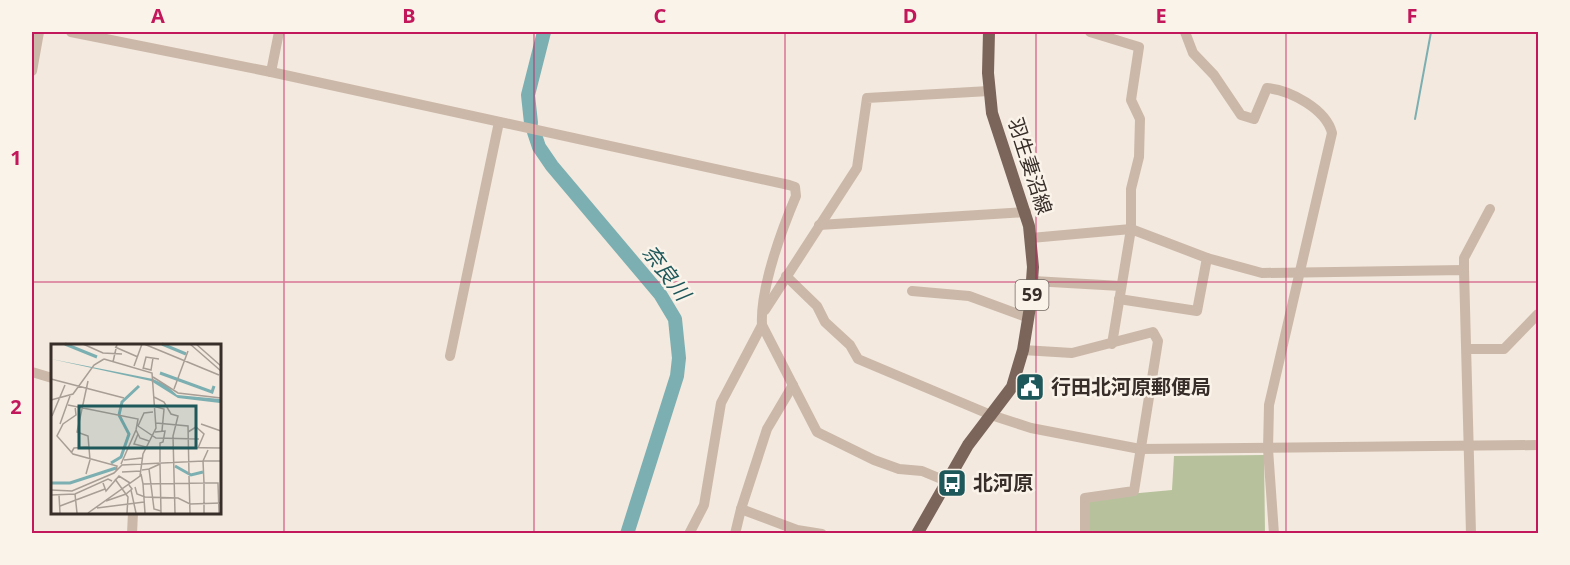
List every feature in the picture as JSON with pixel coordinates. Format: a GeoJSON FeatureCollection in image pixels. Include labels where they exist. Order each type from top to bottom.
{"type":"FeatureCollection","features":[{"type":"Feature","properties":{"kind":"main road","name":"羽生妻沼線"},"geometry":{"type":"LineString","coordinates":[[917,534],[972,439],[1012,387],[1023,350],[1029,318],[1033,281],[1031,238],[1026,212],[995,124],[989,91],[989,32]]}},
{"type":"Feature","properties":{"kind":"street"},"geometry":{"type":"LineString","coordinates":[[32,71],[39,32]]}},
{"type":"Feature","properties":{"kind":"street"},"geometry":{"type":"LineString","coordinates":[[71,32],[271,72],[499,122],[542,129],[795,187],[796,196],[782,229],[762,320],[817,432],[876,461],[899,469],[922,471],[946,481]]}},
{"type":"Feature","properties":{"kind":"street"},"geometry":{"type":"LineString","coordinates":[[271,72],[279,32]]}},
{"type":"Feature","properties":{"kind":"street"},"geometry":{"type":"LineString","coordinates":[[1090,32],[1139,47],[1131,100],[1140,119],[1139,157],[1131,189],[1131,229],[1112,344]]}},
{"type":"Feature","properties":{"kind":"street"},"geometry":{"type":"LineString","coordinates":[[1185,32],[1193,53],[1214,75],[1241,115],[1254,119],[1267,88],[1279,89],[1321,114],[1332,133],[1269,405],[1268,448],[1274,534]]}},
{"type":"Feature","properties":{"kind":"street"},"geometry":{"type":"LineString","coordinates":[[689,534],[704,506],[721,404],[786,276],[857,168],[867,98],[989,91]]}},
{"type":"Feature","properties":{"kind":"street"},"geometry":{"type":"LineString","coordinates":[[450,356],[499,122]]}},
{"type":"Feature","properties":{"kind":"street"},"geometry":{"type":"LineString","coordinates":[[1471,534],[1464,258],[1490,209]]}},
{"type":"Feature","properties":{"kind":"street"},"geometry":{"type":"LineString","coordinates":[[819,225],[1026,212]]}},
{"type":"Feature","properties":{"kind":"street"},"geometry":{"type":"LineString","coordinates":[[1031,238],[1131,229],[1207,258],[1262,273],[1464,270]]}},
{"type":"Feature","properties":{"kind":"street"},"geometry":{"type":"LineString","coordinates":[[1119,299],[1197,311],[1207,258]]}},
{"type":"Feature","properties":{"kind":"street"},"geometry":{"type":"LineString","coordinates":[[786,276],[817,306],[825,322],[850,345],[858,359],[991,416],[1031,428],[1140,449],[1539,445]]}},
{"type":"Feature","properties":{"kind":"street"},"geometry":{"type":"LineString","coordinates":[[1033,281],[1122,286]]}},
{"type":"Feature","properties":{"kind":"street"},"geometry":{"type":"LineString","coordinates":[[912,291],[969,296],[1029,318]]}},
{"type":"Feature","properties":{"kind":"street"},"geometry":{"type":"LineString","coordinates":[[1468,349],[1504,349],[1539,314]]}},
{"type":"Feature","properties":{"kind":"street"},"geometry":{"type":"LineString","coordinates":[[1023,350],[1072,353],[1153,332],[1158,341],[1134,490],[1085,498],[1085,534]]}},
{"type":"Feature","properties":{"kind":"street"},"geometry":{"type":"LineString","coordinates":[[32,372],[51,378]]}},
{"type":"Feature","properties":{"kind":"street"},"geometry":{"type":"LineString","coordinates":[[735,534],[767,429],[794,386]]}},
{"type":"Feature","properties":{"kind":"street"},"geometry":{"type":"LineString","coordinates":[[741,509],[797,530],[822,534]]}},
{"type":"Feature","properties":{"kind":"street"},"geometry":{"type":"LineString","coordinates":[[132,534],[133,514]]}},
{"type":"Feature","properties":{"kind":"green space"},"geometry":{"type":"Polygon","coordinates":[[[1264,455],[1265,533],[1082,533],[1080,503],[1085,498],[1172,490],[1174,456],[1264,455]]]}},
{"type":"Feature","properties":{"kind":"waterway","name":"奈良川"},"geometry":{"type":"LineString","coordinates":[[531,123],[528,95],[544,32]]}},
{"type":"Feature","properties":{"kind":"waterway"},"geometry":{"type":"LineString","coordinates":[[1415,119],[1431,32]]}},
{"type":"Feature","properties":{"kind":"waterway","name":"奈良川"},"geometry":{"type":"LineString","coordinates":[[534,132],[539,147],[552,166],[660,294],[675,319],[679,358],[677,376],[627,534]]}},
{"type":"Feature","properties":{"kind":"place","name":"行田北河原郵便局"},"geometry":{"type":"Point","coordinates":[1030,387]}},
{"type":"Feature","properties":{"kind":"place","name":"北河原"},"geometry":{"type":"Point","coordinates":[952,483]}}]}
